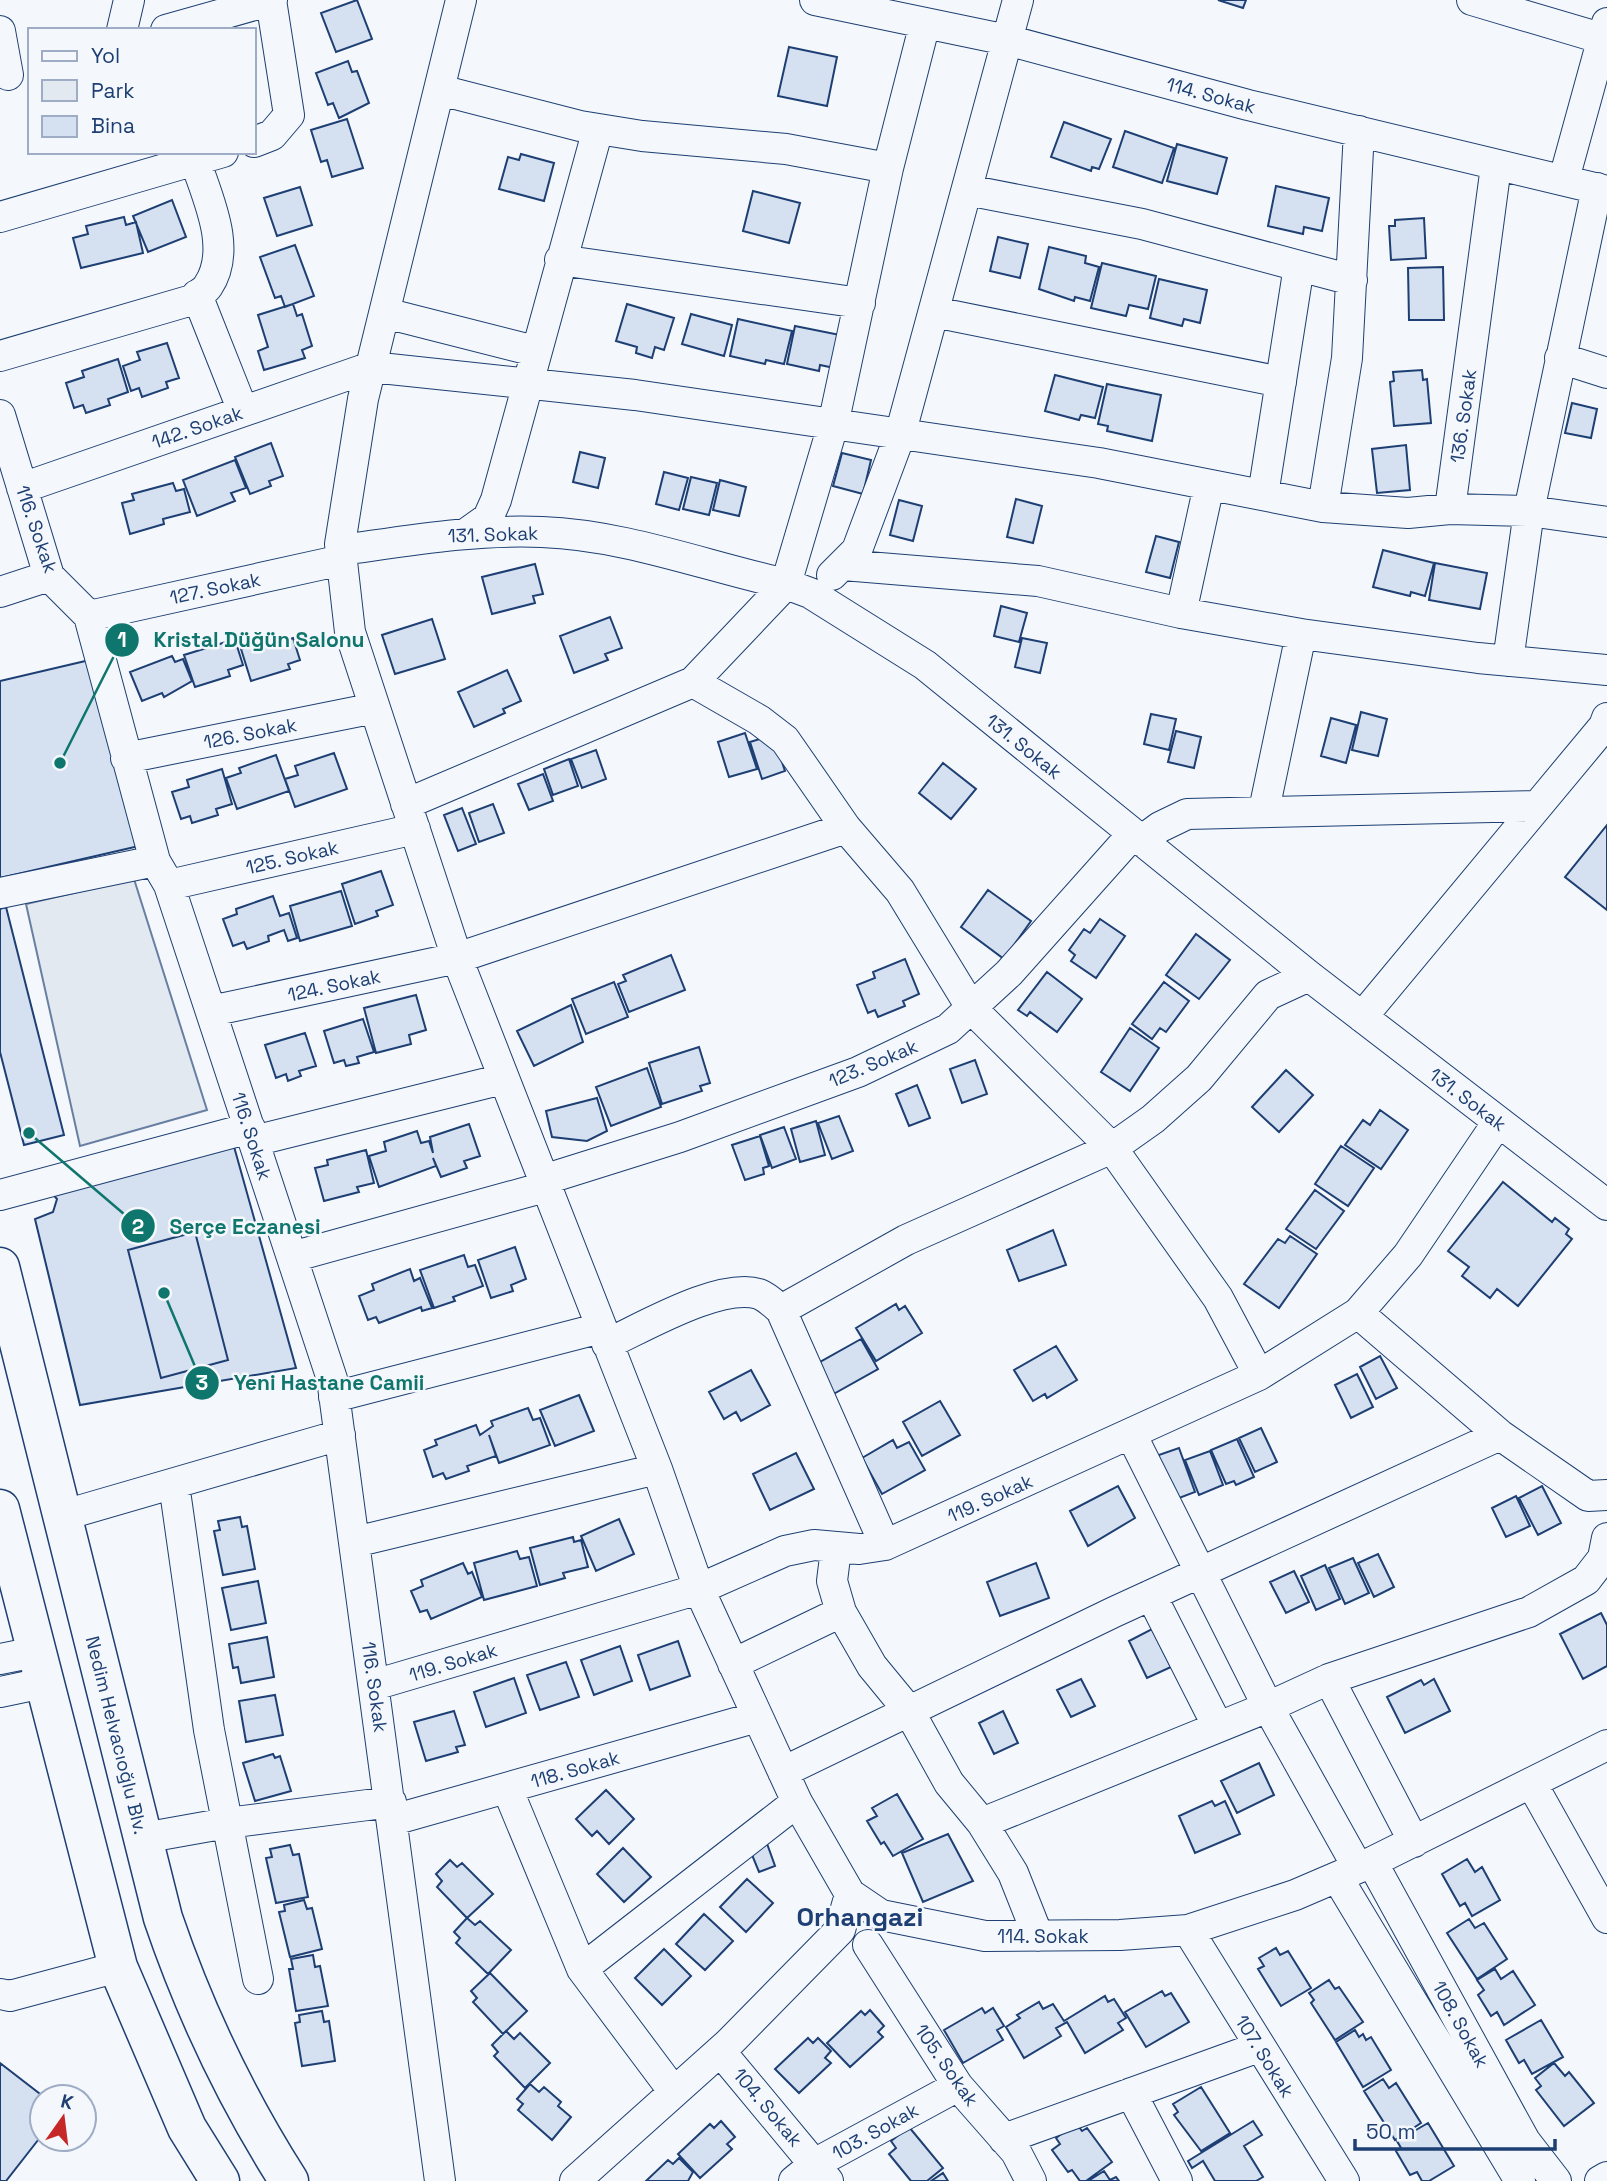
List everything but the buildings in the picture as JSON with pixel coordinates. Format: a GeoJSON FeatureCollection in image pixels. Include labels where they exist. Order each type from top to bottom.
{"type":"FeatureCollection","features":[{"type":"Feature","properties":{"kind":"main road","name":"Nedim Helvacıoğlu Blv."},"geometry":{"type":"LineString","coordinates":[[0,1268],[163,1918],[189,1992],[250,2120],[289,2181]]}},
{"type":"Feature","properties":{"kind":"main road"},"geometry":{"type":"LineString","coordinates":[[0,1509],[26,1665],[118,1967],[181,2116],[220,2181]]}},
{"type":"Feature","properties":{"kind":"main road"},"geometry":{"type":"LineString","coordinates":[[26,1665],[102,1674]]}},
{"type":"Feature","properties":{"kind":"street"},"geometry":{"type":"LineString","coordinates":[[122,28],[129,0]]}},
{"type":"Feature","properties":{"kind":"street"},"geometry":{"type":"LineString","coordinates":[[173,28],[271,0],[289,115],[272,135],[256,141]]}},
{"type":"Feature","properties":{"kind":"street"},"geometry":{"type":"LineString","coordinates":[[461,0],[363,399],[341,555],[350,632],[457,958],[657,1469],[699,1589],[797,1802],[850,1894],[840,1930],[720,2051],[575,2181]]}},
{"type":"Feature","properties":{"kind":"street","name":"114. Sokak"},"geometry":{"type":"LineString","coordinates":[[815,0],[1007,40],[1496,166],[1602,189]]}},
{"type":"Feature","properties":{"kind":"street"},"geometry":{"type":"LineString","coordinates":[[1018,0],[900,435],[857,550],[843,565],[798,588],[693,682],[759,720],[785,740],[846,828],[900,891],[972,1009],[1112,1148],[1218,1298],[1259,1375]]}},
{"type":"Feature","properties":{"kind":"street"},"geometry":{"type":"LineString","coordinates":[[1472,0],[1606,34],[1564,179]]}},
{"type":"Feature","properties":{"kind":"street"},"geometry":{"type":"LineString","coordinates":[[798,588],[888,168],[925,23]]}},
{"type":"Feature","properties":{"kind":"street"},"geometry":{"type":"LineString","coordinates":[[0,31],[13,74]]}},
{"type":"Feature","properties":{"kind":"street"},"geometry":{"type":"LineString","coordinates":[[440,90],[598,129],[786,149],[888,168]]}},
{"type":"Feature","properties":{"kind":"street"},"geometry":{"type":"LineString","coordinates":[[467,533],[488,518],[496,500],[598,129]]}},
{"type":"Feature","properties":{"kind":"street"},"geometry":{"type":"LineString","coordinates":[[1324,507],[1344,388],[1359,131]]}},
{"type":"Feature","properties":{"kind":"street"},"geometry":{"type":"LineString","coordinates":[[0,218],[209,156],[219,258],[208,286],[192,300],[0,356]]}},
{"type":"Feature","properties":{"kind":"street","name":"136. Sokak"},"geometry":{"type":"LineString","coordinates":[[1450,509],[1496,166]]}},
{"type":"Feature","properties":{"kind":"street"},"geometry":{"type":"LineString","coordinates":[[1508,661],[1529,511],[1560,358],[1602,189]]}},
{"type":"Feature","properties":{"kind":"street"},"geometry":{"type":"LineString","coordinates":[[967,190],[1143,224],[1352,280]]}},
{"type":"Feature","properties":{"kind":"street"},"geometry":{"type":"LineString","coordinates":[[560,260],[860,303]]}},
{"type":"Feature","properties":{"kind":"street"},"geometry":{"type":"LineString","coordinates":[[1263,495],[1299,266]]}},
{"type":"Feature","properties":{"kind":"street"},"geometry":{"type":"LineString","coordinates":[[197,295],[243,411]]}},
{"type":"Feature","properties":{"kind":"street"},"geometry":{"type":"LineString","coordinates":[[934,312],[1281,382]]}},
{"type":"Feature","properties":{"kind":"street"},"geometry":{"type":"LineString","coordinates":[[385,313],[535,351]]}},
{"type":"Feature","properties":{"kind":"street"},"geometry":{"type":"LineString","coordinates":[[1560,358],[1607,373]]}},
{"type":"Feature","properties":{"kind":"street"},"geometry":{"type":"LineString","coordinates":[[371,367],[635,395],[1099,463],[1324,507],[1408,513],[1450,509],[1529,511],[1607,522]]}},
{"type":"Feature","properties":{"kind":"street","name":"142. Sokak"},"geometry":{"type":"LineString","coordinates":[[22,488],[371,367]]}},
{"type":"Feature","properties":{"kind":"street","name":"116. Sokak"},"geometry":{"type":"LineString","coordinates":[[0,415],[49,576],[89,616],[126,758],[162,873],[211,1012],[332,1379],[440,2181]]}},
{"type":"Feature","properties":{"kind":"street"},"geometry":{"type":"LineString","coordinates":[[1181,613],[1209,485]]}},
{"type":"Feature","properties":{"kind":"street","name":"131. Sokak"},"geometry":{"type":"LineString","coordinates":[[341,555],[467,533],[543,532],[627,543],[798,588],[925,665],[1309,976],[1607,1205]]}},
{"type":"Feature","properties":{"kind":"street","name":"127. Sokak"},"geometry":{"type":"LineString","coordinates":[[89,616],[341,555]]}},
{"type":"Feature","properties":{"kind":"street"},"geometry":{"type":"LineString","coordinates":[[843,565],[1038,581],[1181,613],[1301,634],[1508,661],[1607,670]]}},
{"type":"Feature","properties":{"kind":"street"},"geometry":{"type":"LineString","coordinates":[[0,592],[49,576]]}},
{"type":"Feature","properties":{"kind":"street"},"geometry":{"type":"LineString","coordinates":[[1264,810],[1301,634]]}},
{"type":"Feature","properties":{"kind":"street","name":"125. Sokak"},"geometry":{"type":"LineString","coordinates":[[0,893],[162,873],[411,817],[693,682]]}},
{"type":"Feature","properties":{"kind":"street","name":"126. Sokak"},"geometry":{"type":"LineString","coordinates":[[126,758],[375,708]]}},
{"type":"Feature","properties":{"kind":"street"},"geometry":{"type":"LineString","coordinates":[[1362,1017],[1607,718]]}},
{"type":"Feature","properties":{"kind":"street","name":"123. Sokak"},"geometry":{"type":"LineString","coordinates":[[292,1257],[544,1183],[680,1138],[858,1072],[948,1030],[1009,973],[1136,838],[1187,814],[1264,810],[1537,806]]}},
{"type":"Feature","properties":{"kind":"street","name":"124. Sokak"},"geometry":{"type":"LineString","coordinates":[[211,1012],[457,958],[846,828]]}},
{"type":"Feature","properties":{"kind":"street"},"geometry":{"type":"LineString","coordinates":[[781,1310],[906,1241],[1112,1148],[1153,1119],[1199,1078],[1268,995],[1309,976]]}},
{"type":"Feature","properties":{"kind":"street"},"geometry":{"type":"LineString","coordinates":[[0,1195],[503,1079]]}},
{"type":"Feature","properties":{"kind":"street","name":"119. Sokak"},"geometry":{"type":"LineString","coordinates":[[374,1685],[699,1589],[785,1551],[814,1545],[836,1549],[885,1545],[1259,1375],[1358,1313],[1408,1255],[1498,1122]]}},
{"type":"Feature","properties":{"kind":"street"},"geometry":{"type":"LineString","coordinates":[[334,1397],[604,1336],[705,1300],[738,1292],[761,1294],[781,1310],[885,1545]]}},
{"type":"Feature","properties":{"kind":"street"},"geometry":{"type":"LineString","coordinates":[[1358,1313],[1500,1435],[1588,1496],[1606,1503]]}},
{"type":"Feature","properties":{"kind":"street"},"geometry":{"type":"LineString","coordinates":[[1130,1434],[1268,1707],[1520,2181]]}},
{"type":"Feature","properties":{"kind":"street"},"geometry":{"type":"LineString","coordinates":[[61,1516],[340,1435]]}},
{"type":"Feature","properties":{"kind":"street"},"geometry":{"type":"LineString","coordinates":[[783,1773],[1151,1595],[1500,1435]]}},
{"type":"Feature","properties":{"kind":"street"},"geometry":{"type":"LineString","coordinates":[[355,1542],[657,1469]]}},
{"type":"Feature","properties":{"kind":"street"},"geometry":{"type":"LineString","coordinates":[[174,1484],[209,1730],[258,1979]]}},
{"type":"Feature","properties":{"kind":"street"},"geometry":{"type":"LineString","coordinates":[[982,1823],[1268,1707],[1329,1679],[1529,1612],[1587,1580],[1602,1558],[1607,1538]]}},
{"type":"Feature","properties":{"kind":"street"},"geometry":{"type":"LineString","coordinates":[[836,1549],[832,1581],[841,1612],[872,1666],[909,1712],[949,1783],[982,1823],[1013,1872],[1038,1936]]}},
{"type":"Feature","properties":{"kind":"street"},"geometry":{"type":"LineString","coordinates":[[1151,1595],[1218,1727]]}},
{"type":"Feature","properties":{"kind":"street"},"geometry":{"type":"LineString","coordinates":[[733,1664],[841,1612]]}},
{"type":"Feature","properties":{"kind":"street"},"geometry":{"type":"LineString","coordinates":[[0,1692],[26,1665]]}},
{"type":"Feature","properties":{"kind":"street"},"geometry":{"type":"LineString","coordinates":[[1329,1679],[1414,1842]]}},
{"type":"Feature","properties":{"kind":"street","name":"118. Sokak"},"geometry":{"type":"LineString","coordinates":[[143,1838],[227,1823],[392,1811],[507,1788],[757,1717]]}},
{"type":"Feature","properties":{"kind":"street","name":"114. Sokak"},"geometry":{"type":"LineString","coordinates":[[850,1894],[881,1915],[985,1936],[1119,1935],[1188,1930],[1355,1869],[1607,1745]]}},
{"type":"Feature","properties":{"kind":"street"},"geometry":{"type":"LineString","coordinates":[[1532,1784],[1607,1918]]}},
{"type":"Feature","properties":{"kind":"street"},"geometry":{"type":"LineString","coordinates":[[507,1788],[582,1969],[674,2092]]}},
{"type":"Feature","properties":{"kind":"street"},"geometry":{"type":"LineString","coordinates":[[582,1969],[797,1802]]}},
{"type":"Feature","properties":{"kind":"street","name":"108. Sokak"},"geometry":{"type":"LineString","coordinates":[[1355,1869],[1525,2141],[1556,2181]]}},
{"type":"Feature","properties":{"kind":"street"},"geometry":{"type":"LineString","coordinates":[[840,1930],[867,1945],[881,1915]]}},
{"type":"Feature","properties":{"kind":"street","name":"107. Sokak"},"geometry":{"type":"LineString","coordinates":[[1188,1930],[1344,2181]]}},
{"type":"Feature","properties":{"kind":"street","name":"105. Sokak"},"geometry":{"type":"LineString","coordinates":[[867,1945],[958,2086],[1016,2152],[1031,2181]]}},
{"type":"Feature","properties":{"kind":"street"},"geometry":{"type":"LineString","coordinates":[[0,1994],[10,1996],[118,1967]]}},
{"type":"Feature","properties":{"kind":"street"},"geometry":{"type":"LineString","coordinates":[[1004,2139],[1259,2047]]}},
{"type":"Feature","properties":{"kind":"street","name":"104. Sokak"},"geometry":{"type":"LineString","coordinates":[[720,2051],[813,2175]]}},
{"type":"Feature","properties":{"kind":"street","name":"103. Sokak"},"geometry":{"type":"LineString","coordinates":[[813,2175],[958,2086]]}},
{"type":"Feature","properties":{"kind":"street"},"geometry":{"type":"LineString","coordinates":[[1131,2093],[1177,2181]]}},
{"type":"Feature","properties":{"kind":"street"},"geometry":{"type":"LineString","coordinates":[[1600,2181],[1607,2177]]}},
{"type":"Feature","properties":{"kind":"green space"},"geometry":{"type":"Polygon","coordinates":[[[134,879],[207,1110],[80,1146],[26,904],[134,879]]]}},
{"type":"Feature","properties":{"kind":"place","name":"Kristal Düğün Salonu"},"geometry":{"type":"Point","coordinates":[60,763]}},
{"type":"Feature","properties":{"kind":"place","name":"Serçe Eczanesi"},"geometry":{"type":"Point","coordinates":[29,1133]}},
{"type":"Feature","properties":{"kind":"place","name":"Yeni Hastane Camii"},"geometry":{"type":"Point","coordinates":[164,1293]}},
{"type":"Feature","properties":{"kind":"district","name":"Orhangazi"},"geometry":{"type":"Point","coordinates":[860,1917]}}]}
